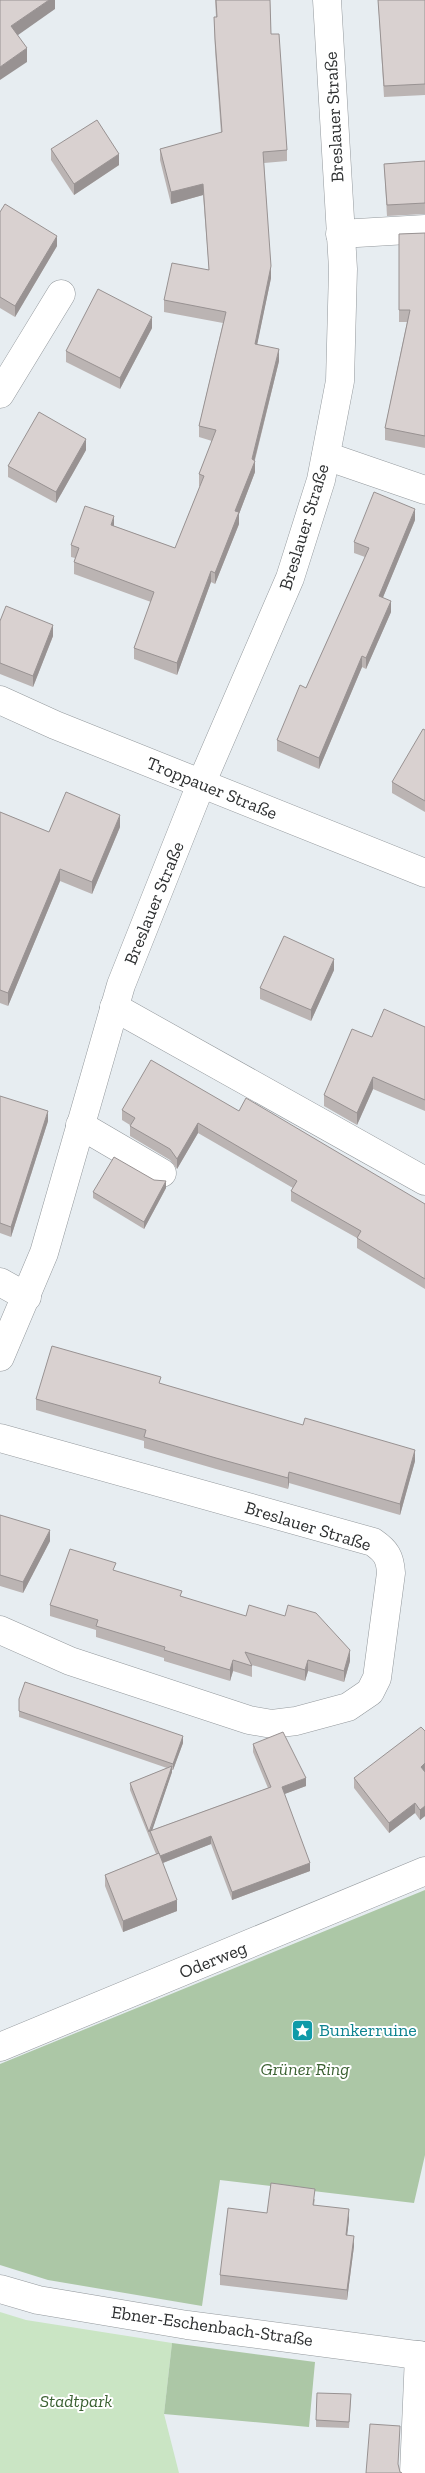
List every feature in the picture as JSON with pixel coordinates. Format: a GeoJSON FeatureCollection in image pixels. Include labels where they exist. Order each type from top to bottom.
{"type":"FeatureCollection","features":[{"type":"Feature","properties":{"kind":"street","name":"Breslauer Straße"},"geometry":{"type":"LineString","coordinates":[[0,1357],[44,1253],[114,1007],[201,784],[290,578],[321,480],[340,380],[343,269],[327,0]]}},
{"type":"Feature","properties":{"kind":"street"},"geometry":{"type":"LineString","coordinates":[[340,234],[425,229]]}},
{"type":"Feature","properties":{"kind":"street"},"geometry":{"type":"LineString","coordinates":[[0,394],[61,294]]}},
{"type":"Feature","properties":{"kind":"street","name":"Breslauer Straße"},"geometry":{"type":"LineString","coordinates":[[326,456],[425,490]]}},
{"type":"Feature","properties":{"kind":"street","name":"Troppauer Straße"},"geometry":{"type":"LineString","coordinates":[[0,700],[31,715],[201,784],[425,872]]}},
{"type":"Feature","properties":{"kind":"street"},"geometry":{"type":"LineString","coordinates":[[114,1007],[425,1181]]}},
{"type":"Feature","properties":{"kind":"street"},"geometry":{"type":"LineString","coordinates":[[80,1125],[162,1173]]}},
{"type":"Feature","properties":{"kind":"street"},"geometry":{"type":"LineString","coordinates":[[0,1282],[27,1297]]}},
{"type":"Feature","properties":{"kind":"street","name":"Breslauer Straße"},"geometry":{"type":"LineString","coordinates":[[0,1438],[373,1542],[386,1552],[391,1574],[378,1678],[370,1692],[348,1707],[296,1721],[272,1724],[249,1720],[70,1661],[0,1630]]}},
{"type":"Feature","properties":{"kind":"street","name":"Oderweg"},"geometry":{"type":"LineString","coordinates":[[0,2047],[425,1871]]}},
{"type":"Feature","properties":{"kind":"street","name":"Ebner-Eschenbach-Straße"},"geometry":{"type":"LineString","coordinates":[[0,2288],[38,2300],[187,2324],[422,2356]]}},
{"type":"Feature","properties":{"kind":"street"},"geometry":{"type":"LineString","coordinates":[[414,2473],[422,2356]]}},
{"type":"Feature","properties":{"kind":"green space","name":"Grüner Ring"},"geometry":{"type":"Polygon","coordinates":[[[425,1890],[425,2155],[414,2203],[220,2180],[202,2306],[48,2280],[0,2265],[0,2064],[425,1890]]]}},
{"type":"Feature","properties":{"kind":"green space","name":"Stadtpark"},"geometry":{"type":"Polygon","coordinates":[[[0,2312],[26,2320],[172,2343],[164,2414],[179,2473],[0,2473],[0,2312]]]}},
{"type":"Feature","properties":{"kind":"green space"},"geometry":{"type":"Polygon","coordinates":[[[172,2343],[315,2362],[309,2427],[164,2414],[172,2343]]]}},
{"type":"Feature","properties":{"kind":"building"},"geometry":{"type":"Polygon","coordinates":[[[0,0],[49,0],[11,26],[27,48],[0,67],[0,0]]]}},
{"type":"Feature","properties":{"kind":"building"},"geometry":{"type":"Polygon","coordinates":[[[216,0],[270,0],[271,34],[279,34],[287,150],[263,152],[271,266],[255,344],[279,349],[252,459],[255,461],[235,511],[239,512],[215,573],[211,571],[177,663],[134,648],[154,592],[74,562],[79,548],[71,545],[85,506],[114,516],[111,525],[175,548],[204,476],[199,474],[216,430],[199,426],[226,312],[164,300],[172,263],[209,270],[203,184],[171,192],[160,149],[222,132],[214,17],[217,17],[216,0]]]}},
{"type":"Feature","properties":{"kind":"building"},"geometry":{"type":"Polygon","coordinates":[[[378,0],[425,0],[425,84],[384,86],[378,0]]]}},
{"type":"Feature","properties":{"kind":"building"},"geometry":{"type":"Polygon","coordinates":[[[97,120],[119,154],[74,184],[51,149],[97,120]]]}},
{"type":"Feature","properties":{"kind":"building"},"geometry":{"type":"Polygon","coordinates":[[[425,161],[425,203],[387,205],[384,164],[425,161]]]}},
{"type":"Feature","properties":{"kind":"building"},"geometry":{"type":"Polygon","coordinates":[[[5,204],[57,236],[15,306],[0,297],[0,212],[5,204]]]}},
{"type":"Feature","properties":{"kind":"building"},"geometry":{"type":"Polygon","coordinates":[[[425,233],[425,436],[385,428],[410,310],[399,310],[399,234],[425,233]]]}},
{"type":"Feature","properties":{"kind":"building"},"geometry":{"type":"Polygon","coordinates":[[[98,289],[152,317],[120,378],[66,351],[98,289]]]}},
{"type":"Feature","properties":{"kind":"building"},"geometry":{"type":"Polygon","coordinates":[[[39,412],[86,439],[56,492],[8,466],[39,412]]]}},
{"type":"Feature","properties":{"kind":"building"},"geometry":{"type":"Polygon","coordinates":[[[374,492],[415,509],[379,596],[391,601],[366,658],[362,656],[319,758],[277,740],[300,685],[306,688],[369,548],[354,542],[374,492]]]}},
{"type":"Feature","properties":{"kind":"building"},"geometry":{"type":"Polygon","coordinates":[[[6,606],[53,625],[33,676],[0,663],[0,621],[6,606]]]}},
{"type":"Feature","properties":{"kind":"building"},"geometry":{"type":"Polygon","coordinates":[[[423,729],[425,730],[425,801],[392,782],[423,729]]]}},
{"type":"Feature","properties":{"kind":"building"},"geometry":{"type":"Polygon","coordinates":[[[66,792],[120,815],[92,882],[60,869],[8,993],[0,990],[0,812],[49,832],[66,792]]]}},
{"type":"Feature","properties":{"kind":"building"},"geometry":{"type":"Polygon","coordinates":[[[284,936],[334,959],[311,1010],[260,988],[284,936]]]}},
{"type":"Feature","properties":{"kind":"building"},"geometry":{"type":"Polygon","coordinates":[[[384,1009],[425,1027],[425,1100],[373,1077],[357,1113],[324,1095],[352,1029],[372,1037],[384,1009]]]}},
{"type":"Feature","properties":{"kind":"building"},"geometry":{"type":"Polygon","coordinates":[[[151,1060],[239,1111],[246,1098],[425,1204],[425,1279],[357,1238],[361,1231],[291,1191],[297,1181],[198,1123],[177,1159],[170,1149],[130,1126],[135,1118],[122,1110],[151,1060]]]}},
{"type":"Feature","properties":{"kind":"building"},"geometry":{"type":"Polygon","coordinates":[[[0,1096],[48,1111],[11,1227],[0,1223],[0,1096]]]}},
{"type":"Feature","properties":{"kind":"building"},"geometry":{"type":"Polygon","coordinates":[[[114,1157],[154,1180],[166,1181],[144,1222],[93,1192],[114,1157]]]}},
{"type":"Feature","properties":{"kind":"building"},"geometry":{"type":"Polygon","coordinates":[[[52,1346],[161,1377],[159,1383],[303,1425],[305,1418],[415,1450],[400,1504],[289,1472],[288,1478],[216,1458],[144,1437],[146,1430],[36,1399],[52,1346]]]}},
{"type":"Feature","properties":{"kind":"building"},"geometry":{"type":"Polygon","coordinates":[[[0,1515],[50,1530],[23,1582],[0,1575],[0,1515]]]}},
{"type":"Feature","properties":{"kind":"building"},"geometry":{"type":"Polygon","coordinates":[[[70,1549],[116,1563],[113,1570],[182,1591],[180,1596],[246,1616],[249,1605],[285,1616],[288,1605],[316,1613],[350,1650],[344,1671],[308,1660],[305,1670],[245,1652],[252,1666],[233,1660],[230,1670],[164,1650],[165,1647],[96,1626],[98,1620],[50,1605],[70,1549]]]}},
{"type":"Feature","properties":{"kind":"building"},"geometry":{"type":"Polygon","coordinates":[[[25,1682],[183,1736],[173,1764],[19,1711],[19,1699],[25,1682]]]}},
{"type":"Feature","properties":{"kind":"building"},"geometry":{"type":"Polygon","coordinates":[[[421,1727],[425,1731],[425,1763],[421,1767],[425,1772],[425,1806],[420,1810],[415,1803],[389,1823],[354,1778],[421,1727]]]}},
{"type":"Feature","properties":{"kind":"building"},"geometry":{"type":"Polygon","coordinates":[[[283,1732],[306,1778],[282,1787],[310,1863],[232,1892],[211,1836],[160,1856],[150,1831],[271,1787],[253,1744],[283,1732]]]}},
{"type":"Feature","properties":{"kind":"building"},"geometry":{"type":"Polygon","coordinates":[[[172,1766],[149,1832],[130,1783],[172,1766]]]}},
{"type":"Feature","properties":{"kind":"building"},"geometry":{"type":"Polygon","coordinates":[[[159,1853],[177,1900],[123,1921],[105,1875],[159,1853]]]}},
{"type":"Feature","properties":{"kind":"building"},"geometry":{"type":"Polygon","coordinates":[[[271,2183],[315,2189],[313,2205],[349,2209],[346,2235],[354,2236],[347,2290],[220,2275],[228,2208],[267,2213],[271,2183]]]}},
{"type":"Feature","properties":{"kind":"building"},"geometry":{"type":"Polygon","coordinates":[[[317,2393],[351,2394],[349,2422],[316,2420],[317,2393]]]}},
{"type":"Feature","properties":{"kind":"building"},"geometry":{"type":"Polygon","coordinates":[[[370,2424],[400,2426],[398,2464],[402,2473],[366,2473],[370,2424]]]}},
{"type":"Feature","properties":{"kind":"place","name":"Bunkerruine"},"geometry":{"type":"Point","coordinates":[303,2030]}}]}
